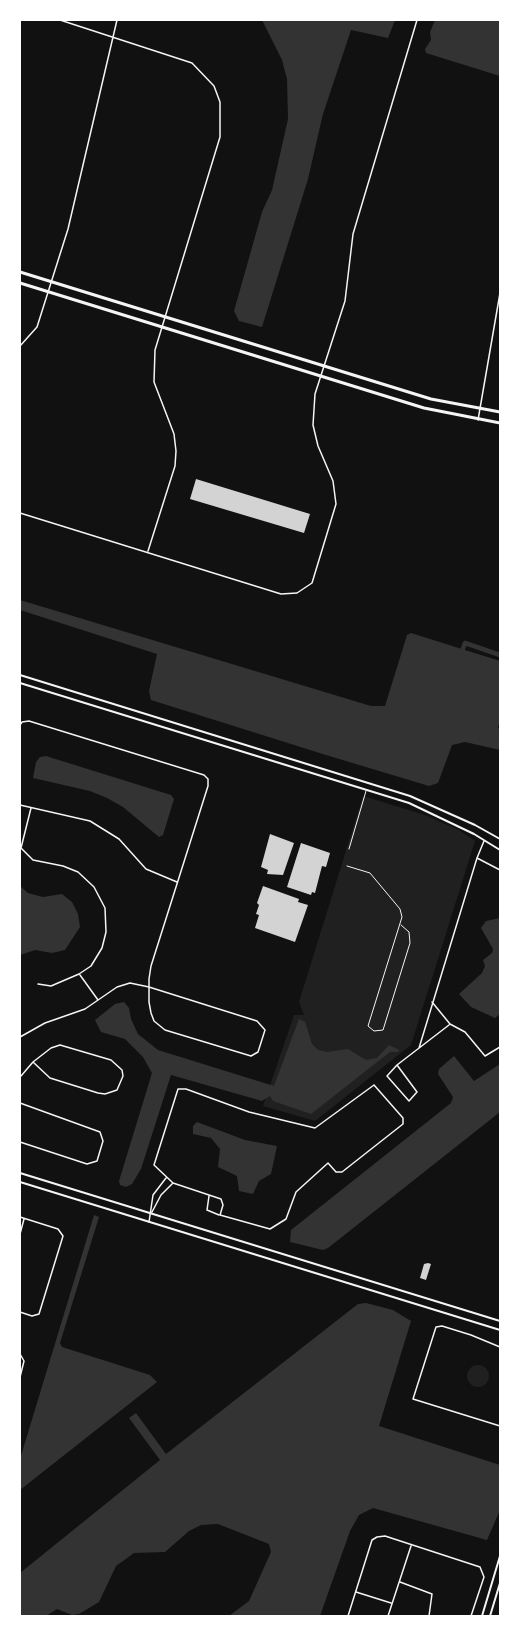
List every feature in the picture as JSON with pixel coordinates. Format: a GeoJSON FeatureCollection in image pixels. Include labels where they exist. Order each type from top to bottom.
{"type":"FeatureCollection","features":[{"type":"Feature","properties":{"kind":"main road"},"geometry":{"type":"LineString","coordinates":[[20,272],[431,399],[501,412]]}},
{"type":"Feature","properties":{"kind":"main road"},"geometry":{"type":"LineString","coordinates":[[20,283],[424,408],[501,423]]}},
{"type":"Feature","properties":{"kind":"main road"},"geometry":{"type":"LineString","coordinates":[[20,675],[368,783],[442,809],[501,839]]}},
{"type":"Feature","properties":{"kind":"main road"},"geometry":{"type":"LineString","coordinates":[[20,682],[409,803],[501,850]]}},
{"type":"Feature","properties":{"kind":"main road"},"geometry":{"type":"LineString","coordinates":[[20,1173],[501,1321]]}},
{"type":"Feature","properties":{"kind":"main road"},"geometry":{"type":"LineString","coordinates":[[20,1182],[501,1330]]}},
{"type":"Feature","properties":{"kind":"main road"},"geometry":{"type":"LineString","coordinates":[[309,1271],[312,1262]]}},
{"type":"Feature","properties":{"kind":"main road"},"geometry":{"type":"LineString","coordinates":[[436,1310],[440,1301]]}},
{"type":"Feature","properties":{"kind":"main road"},"geometry":{"type":"LineString","coordinates":[[482,1617],[501,1556]]}},
{"type":"Feature","properties":{"kind":"main road"},"geometry":{"type":"LineString","coordinates":[[490,1617],[501,1583]]}},
{"type":"Feature","properties":{"kind":"street"},"geometry":{"type":"LineString","coordinates":[[60,20],[178,56],[204,73],[214,86],[220,102],[222,126],[164,315],[153,367],[154,382],[174,434],[176,451],[175,465],[147,552]]}},
{"type":"Feature","properties":{"kind":"street"},"geometry":{"type":"LineString","coordinates":[[20,346],[36,327],[81,183],[117,20]]}},
{"type":"Feature","properties":{"kind":"street"},"geometry":{"type":"LineString","coordinates":[[20,513],[281,594],[297,593],[306,589],[316,574],[336,504],[333,481],[318,446],[313,425],[313,406],[345,302],[353,234],[417,20]]}},
{"type":"Feature","properties":{"kind":"street"},"geometry":{"type":"LineString","coordinates":[[478,420],[501,293]]}},
{"type":"Feature","properties":{"kind":"street"},"geometry":{"type":"LineString","coordinates":[[20,725],[22,722],[29,721],[204,775],[208,779],[208,786],[152,966],[149,987],[149,1002],[154,1021],[171,1032],[254,1056],[258,1052],[264,1026],[257,1021],[149,987],[123,985],[98,1001],[45,1023],[20,1037]]}},
{"type":"Feature","properties":{"kind":"street"},"geometry":{"type":"LineString","coordinates":[[20,805],[90,820],[119,839],[146,869],[178,882]]}},
{"type":"Feature","properties":{"kind":"street"},"geometry":{"type":"LineString","coordinates":[[31,808],[21,848],[33,860],[63,866],[78,873],[94,887],[105,908],[106,932],[102,948],[90,966],[79,974],[51,986],[38,984]]}},
{"type":"Feature","properties":{"kind":"street"},"geometry":{"type":"LineString","coordinates":[[419,1048],[477,858],[485,840]]}},
{"type":"Feature","properties":{"kind":"street"},"geometry":{"type":"LineString","coordinates":[[477,858],[501,870]]}},
{"type":"Feature","properties":{"kind":"street"},"geometry":{"type":"LineString","coordinates":[[79,974],[98,1001]]}},
{"type":"Feature","properties":{"kind":"street"},"geometry":{"type":"LineString","coordinates":[[432,1002],[450,1024],[464,1031],[485,1056],[501,1047]]}},
{"type":"Feature","properties":{"kind":"street"},"geometry":{"type":"LineString","coordinates":[[397,1065],[417,1092],[410,1101],[387,1076],[397,1065],[450,1024]]}},
{"type":"Feature","properties":{"kind":"street"},"geometry":{"type":"LineString","coordinates":[[20,1076],[33,1062],[51,1048],[60,1045],[111,1060],[122,1070],[121,1083],[112,1093],[98,1094],[56,1080],[33,1062]]}},
{"type":"Feature","properties":{"kind":"street"},"geometry":{"type":"LineString","coordinates":[[209,1195],[207,1210],[220,1215],[270,1229],[286,1219],[296,1192],[328,1163],[336,1172],[342,1173],[403,1124],[403,1118],[374,1085],[315,1128],[249,1112],[229,1102],[182,1088],[176,1094],[154,1164],[173,1183],[209,1195],[223,1202],[220,1215]]}},
{"type":"Feature","properties":{"kind":"street"},"geometry":{"type":"LineString","coordinates":[[20,1103],[100,1132],[102,1136],[97,1161],[93,1164],[20,1142]]}},
{"type":"Feature","properties":{"kind":"street"},"geometry":{"type":"LineString","coordinates":[[151,1213],[151,1201],[167,1178]]}},
{"type":"Feature","properties":{"kind":"street"},"geometry":{"type":"LineString","coordinates":[[148,1223],[151,1213],[164,1192],[173,1183]]}},
{"type":"Feature","properties":{"kind":"street"},"geometry":{"type":"LineString","coordinates":[[158,1188],[164,1192]]}},
{"type":"Feature","properties":{"kind":"street"},"geometry":{"type":"LineString","coordinates":[[20,1217],[58,1229],[62,1240],[39,1314],[36,1316],[20,1312]]}},
{"type":"Feature","properties":{"kind":"street"},"geometry":{"type":"LineString","coordinates":[[20,1234],[24,1219]]}},
{"type":"Feature","properties":{"kind":"street"},"geometry":{"type":"LineString","coordinates":[[501,1347],[471,1335],[436,1327],[413,1399],[501,1426]]}},
{"type":"Feature","properties":{"kind":"street"},"geometry":{"type":"LineString","coordinates":[[20,1354],[24,1358],[20,1377]]}},
{"type":"Feature","properties":{"kind":"street"},"geometry":{"type":"LineString","coordinates":[[348,1617],[370,1546],[377,1537],[411,1545],[480,1567],[483,1571],[471,1617]]}},
{"type":"Feature","properties":{"kind":"street"},"geometry":{"type":"LineString","coordinates":[[388,1617],[411,1545]]}},
{"type":"Feature","properties":{"kind":"street"},"geometry":{"type":"LineString","coordinates":[[399,1581],[432,1594],[429,1617]]}},
{"type":"Feature","properties":{"kind":"street"},"geometry":{"type":"LineString","coordinates":[[356,1592],[392,1604]]}},
{"type":"Feature","properties":{"kind":"lane"},"geometry":{"type":"LineString","coordinates":[[349,849],[368,783]]}},
{"type":"Feature","properties":{"kind":"lane"},"geometry":{"type":"LineString","coordinates":[[347,866],[370,873],[400,909],[401,925],[368,1026],[374,1031],[383,1030],[410,943],[409,932],[401,925]]}},
{"type":"Feature","properties":{"kind":"shaded area"},"geometry":{"type":"Polygon","coordinates":[[[262,20],[395,20],[388,38],[351,30],[323,114],[308,179],[262,327],[239,321],[234,311],[262,212],[272,190],[288,119],[287,79],[282,60],[262,20]]]}},
{"type":"Feature","properties":{"kind":"shaded area"},"geometry":{"type":"Polygon","coordinates":[[[435,20],[500,20],[500,76],[426,53],[425,49],[431,40],[430,32],[435,20]]]}},
{"type":"Feature","properties":{"kind":"shaded area"},"geometry":{"type":"Polygon","coordinates":[[[20,600],[371,706],[385,706],[407,635],[411,633],[500,661],[498,728],[500,729],[500,750],[465,742],[452,745],[438,783],[429,786],[326,755],[151,700],[149,691],[157,654],[20,610],[20,600]]]}},
{"type":"Feature","properties":{"kind":"shaded area"},"geometry":{"type":"Polygon","coordinates":[[[46,756],[171,795],[174,799],[163,835],[159,837],[123,807],[107,798],[90,791],[33,778],[36,762],[40,757],[46,756]]]}},
{"type":"Feature","properties":{"kind":"shaded area"},"geometry":{"type":"Polygon","coordinates":[[[363,796],[425,815],[459,830],[475,841],[411,1045],[315,1121],[263,1106],[294,1015],[304,1015],[299,1002],[363,796]]]}},
{"type":"Feature","properties":{"kind":"shaded area"},"geometry":{"type":"Polygon","coordinates":[[[20,886],[28,893],[43,897],[62,894],[72,902],[78,914],[80,927],[65,950],[52,953],[35,950],[20,955],[20,886]]]}},
{"type":"Feature","properties":{"kind":"shaded area"},"geometry":{"type":"Polygon","coordinates":[[[500,918],[500,1014],[495,1018],[471,1007],[459,994],[482,973],[485,966],[483,960],[492,953],[493,949],[481,928],[486,921],[500,918]]]}},
{"type":"Feature","properties":{"kind":"shaded area"},"geometry":{"type":"Polygon","coordinates":[[[124,1002],[129,1008],[138,1034],[158,1050],[274,1086],[299,1019],[305,1022],[312,1044],[318,1050],[327,1052],[348,1049],[366,1060],[377,1058],[389,1045],[399,1050],[390,1052],[311,1114],[273,1101],[270,1096],[262,1101],[171,1075],[141,1169],[132,1184],[126,1187],[120,1185],[119,1181],[152,1073],[143,1057],[125,1039],[101,1032],[95,1020],[115,1004],[124,1002]]]}},
{"type":"Feature","properties":{"kind":"shaded area"},"geometry":{"type":"Polygon","coordinates":[[[454,1056],[474,1081],[500,1064],[500,1112],[328,1248],[323,1250],[290,1242],[291,1230],[451,1103],[453,1097],[438,1074],[439,1069],[454,1056]]]}},
{"type":"Feature","properties":{"kind":"shaded area"},"geometry":{"type":"Polygon","coordinates":[[[197,1122],[245,1140],[277,1146],[271,1174],[259,1181],[253,1194],[239,1191],[237,1176],[218,1167],[220,1149],[211,1138],[193,1134],[193,1126],[197,1122]]]}},
{"type":"Feature","properties":{"kind":"shaded area"},"geometry":{"type":"Polygon","coordinates":[[[94,1215],[99,1217],[60,1343],[62,1347],[150,1375],[157,1382],[20,1490],[20,1459],[94,1215]]]}},
{"type":"Feature","properties":{"kind":"shaded area"},"geometry":{"type":"Polygon","coordinates":[[[366,1303],[393,1310],[411,1321],[379,1426],[500,1465],[500,1510],[487,1540],[373,1508],[359,1515],[350,1531],[320,1616],[229,1616],[249,1601],[271,1552],[269,1544],[218,1524],[201,1525],[189,1531],[165,1552],[134,1553],[116,1566],[99,1602],[79,1614],[72,1615],[57,1609],[46,1616],[20,1616],[20,1573],[160,1460],[129,1418],[136,1413],[166,1454],[358,1304],[366,1303]]]}},
{"type":"Feature","properties":{"kind":"shaded area"},"geometry":{"type":"Polygon","coordinates":[[[474,1365],[482,1365],[489,1372],[489,1380],[482,1387],[474,1387],[467,1380],[467,1372],[474,1365]]]}},
{"type":"Feature","properties":{"kind":"building"},"geometry":{"type":"Polygon","coordinates":[[[196,479],[310,514],[304,533],[190,499],[196,479]]]}},
{"type":"Feature","properties":{"kind":"building"},"geometry":{"type":"Polygon","coordinates":[[[270,834],[294,843],[283,875],[267,874],[268,870],[261,867],[270,834]]]}},
{"type":"Feature","properties":{"kind":"building"},"geometry":{"type":"Polygon","coordinates":[[[301,843],[330,853],[326,867],[322,866],[315,893],[312,892],[311,895],[287,887],[301,843]]]}},
{"type":"Feature","properties":{"kind":"building"},"geometry":{"type":"Polygon","coordinates":[[[263,886],[299,899],[298,902],[308,905],[295,942],[255,928],[259,915],[256,914],[259,905],[257,903],[263,886]]]}},
{"type":"Feature","properties":{"kind":"building"},"geometry":{"type":"Polygon","coordinates":[[[424,1264],[431,1264],[426,1280],[420,1278],[424,1264]]]}},
{"type":"Feature","properties":{"kind":"waterway"},"geometry":{"type":"LineString","coordinates":[[461,654],[465,643],[500,655]]}}]}
